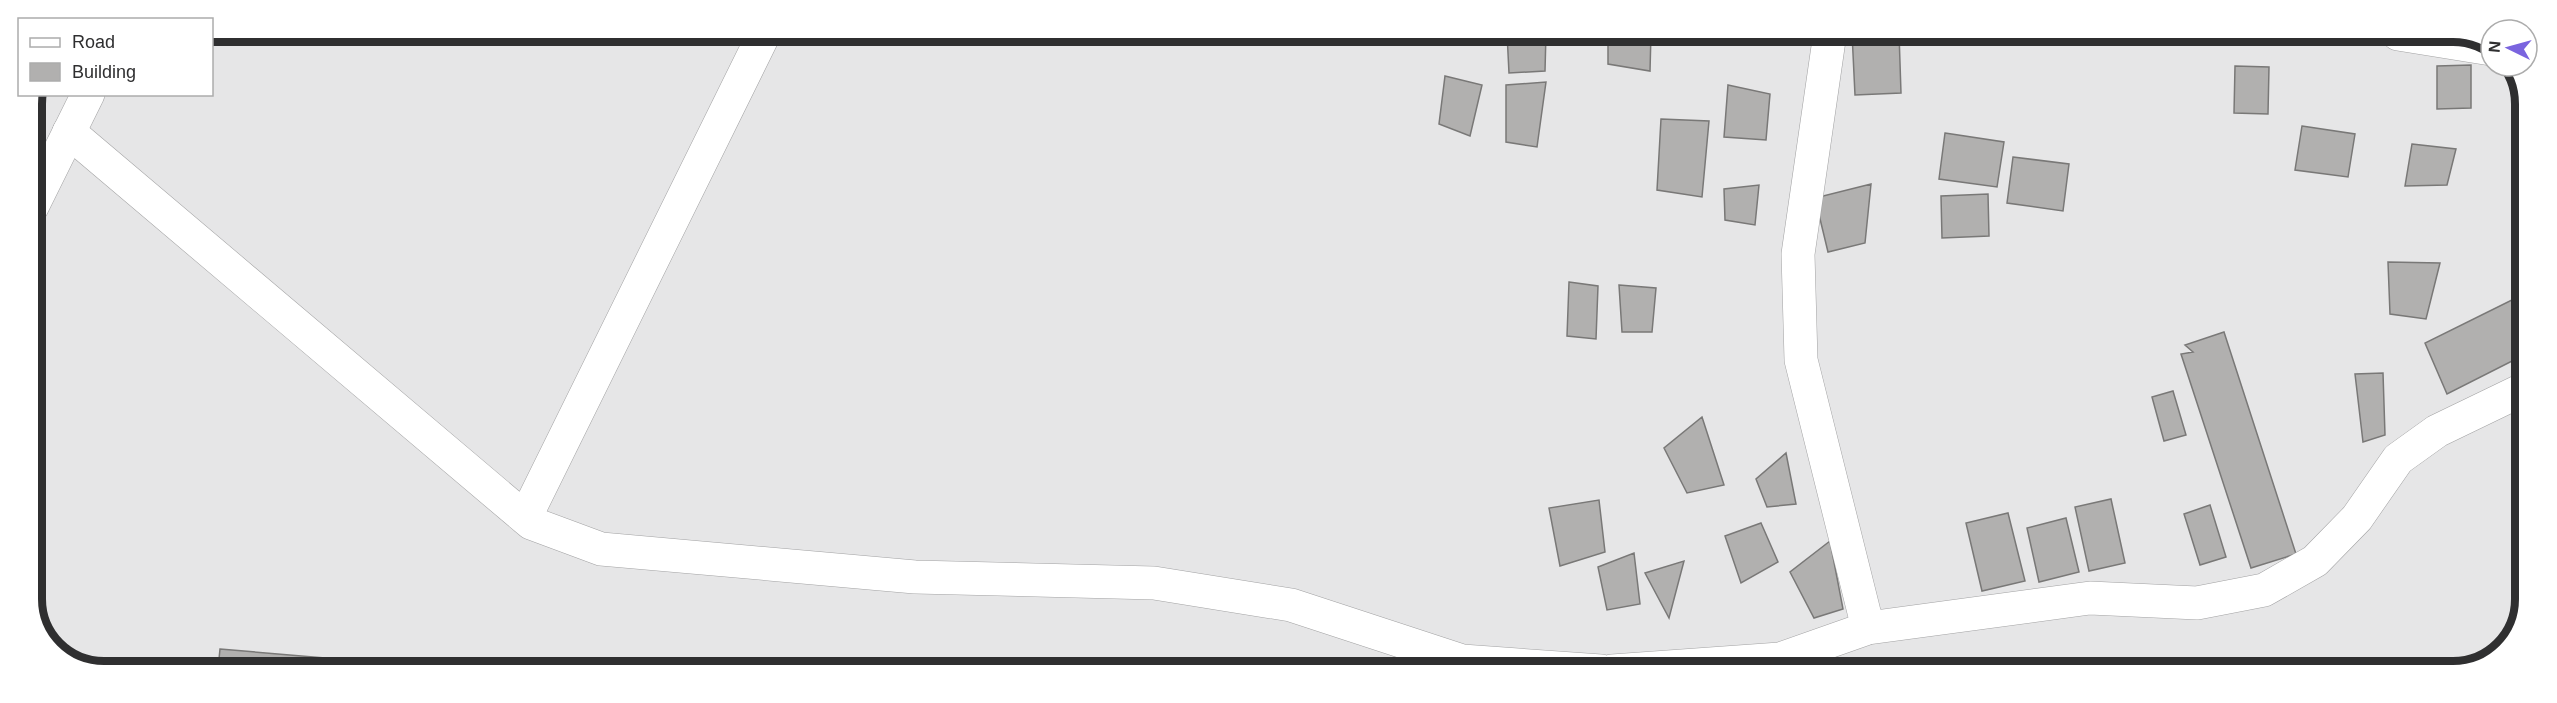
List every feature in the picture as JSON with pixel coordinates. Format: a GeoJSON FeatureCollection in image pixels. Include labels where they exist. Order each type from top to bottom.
{"type":"FeatureCollection","features":[{"type":"Feature","properties":{"kind":"street"},"geometry":{"type":"LineString","coordinates":[[525,518],[760,42]]}},
{"type":"Feature","properties":{"kind":"street"},"geometry":{"type":"LineString","coordinates":[[1829,42],[1798,254],[1800,360],[1868,628]]}},
{"type":"Feature","properties":{"kind":"street"},"geometry":{"type":"LineString","coordinates":[[2448,42],[2476,47]]}},
{"type":"Feature","properties":{"kind":"street"},"geometry":{"type":"LineString","coordinates":[[42,187],[87,96]]}},
{"type":"Feature","properties":{"kind":"street"},"geometry":{"type":"LineString","coordinates":[[69,132],[531,523],[601,549],[915,577],[1154,582],[1291,604],[1459,661]]}},
{"type":"Feature","properties":{"kind":"street"},"geometry":{"type":"LineString","coordinates":[[1792,661],[1868,628],[2090,598],[2197,603],[2264,590],[2315,561],[2358,518],[2398,459],[2437,430],[2515,393]]}},
{"type":"Feature","properties":{"kind":"building"},"geometry":{"type":"Polygon","coordinates":[[[1476,42],[1492,42],[1492,45],[1476,42]]]}},
{"type":"Feature","properties":{"kind":"building"},"geometry":{"type":"Polygon","coordinates":[[[1507,42],[1546,42],[1545,71],[1509,73],[1507,42]]]}},
{"type":"Feature","properties":{"kind":"building"},"geometry":{"type":"Polygon","coordinates":[[[1608,42],[1651,42],[1650,71],[1608,64],[1608,42]]]}},
{"type":"Feature","properties":{"kind":"building"},"geometry":{"type":"Polygon","coordinates":[[[1852,42],[1899,42],[1901,93],[1855,95],[1852,42]]]}},
{"type":"Feature","properties":{"kind":"building"},"geometry":{"type":"Polygon","coordinates":[[[2471,65],[2471,108],[2437,109],[2437,66],[2471,65]]]}},
{"type":"Feature","properties":{"kind":"building"},"geometry":{"type":"Polygon","coordinates":[[[2235,66],[2269,67],[2268,114],[2234,113],[2235,66]]]}},
{"type":"Feature","properties":{"kind":"building"},"geometry":{"type":"Polygon","coordinates":[[[1445,76],[1482,85],[1470,136],[1439,124],[1445,76]]]}},
{"type":"Feature","properties":{"kind":"building"},"geometry":{"type":"Polygon","coordinates":[[[1546,82],[1537,147],[1506,142],[1506,85],[1546,82]]]}},
{"type":"Feature","properties":{"kind":"building"},"geometry":{"type":"Polygon","coordinates":[[[1728,85],[1770,94],[1766,140],[1724,137],[1728,85]]]}},
{"type":"Feature","properties":{"kind":"building"},"geometry":{"type":"Polygon","coordinates":[[[1661,119],[1709,121],[1702,197],[1657,190],[1661,119]]]}},
{"type":"Feature","properties":{"kind":"building"},"geometry":{"type":"Polygon","coordinates":[[[2302,126],[2355,134],[2348,177],[2295,170],[2302,126]]]}},
{"type":"Feature","properties":{"kind":"building"},"geometry":{"type":"Polygon","coordinates":[[[1945,133],[2004,142],[1997,187],[1939,179],[1945,133]]]}},
{"type":"Feature","properties":{"kind":"building"},"geometry":{"type":"Polygon","coordinates":[[[2412,144],[2456,149],[2447,185],[2405,186],[2412,144]]]}},
{"type":"Feature","properties":{"kind":"building"},"geometry":{"type":"Polygon","coordinates":[[[2013,157],[2069,164],[2063,211],[2007,203],[2013,157]]]}},
{"type":"Feature","properties":{"kind":"building"},"geometry":{"type":"Polygon","coordinates":[[[1871,184],[1865,243],[1828,252],[1815,198],[1871,184]]]}},
{"type":"Feature","properties":{"kind":"building"},"geometry":{"type":"Polygon","coordinates":[[[1759,185],[1755,225],[1725,220],[1724,189],[1759,185]]]}},
{"type":"Feature","properties":{"kind":"building"},"geometry":{"type":"Polygon","coordinates":[[[1988,194],[1989,236],[1942,238],[1941,196],[1988,194]]]}},
{"type":"Feature","properties":{"kind":"building"},"geometry":{"type":"Polygon","coordinates":[[[2388,262],[2440,263],[2426,319],[2390,314],[2388,262]]]}},
{"type":"Feature","properties":{"kind":"building"},"geometry":{"type":"Polygon","coordinates":[[[1569,282],[1598,286],[1596,339],[1567,336],[1569,282]]]}},
{"type":"Feature","properties":{"kind":"building"},"geometry":{"type":"Polygon","coordinates":[[[1619,285],[1656,288],[1652,332],[1622,332],[1619,285]]]}},
{"type":"Feature","properties":{"kind":"building"},"geometry":{"type":"Polygon","coordinates":[[[2515,298],[2515,360],[2447,394],[2425,343],[2515,298]]]}},
{"type":"Feature","properties":{"kind":"building"},"geometry":{"type":"Polygon","coordinates":[[[2224,332],[2296,554],[2251,568],[2181,354],[2193,352],[2185,345],[2224,332]]]}},
{"type":"Feature","properties":{"kind":"building"},"geometry":{"type":"Polygon","coordinates":[[[2383,373],[2385,435],[2363,442],[2355,374],[2383,373]]]}},
{"type":"Feature","properties":{"kind":"building"},"geometry":{"type":"Polygon","coordinates":[[[2173,391],[2186,435],[2164,441],[2152,397],[2173,391]]]}},
{"type":"Feature","properties":{"kind":"building"},"geometry":{"type":"Polygon","coordinates":[[[1702,417],[1724,485],[1687,493],[1664,448],[1702,417]]]}},
{"type":"Feature","properties":{"kind":"building"},"geometry":{"type":"Polygon","coordinates":[[[1786,453],[1796,504],[1767,507],[1756,479],[1786,453]]]}},
{"type":"Feature","properties":{"kind":"building"},"geometry":{"type":"Polygon","coordinates":[[[2111,499],[2125,563],[2089,571],[2075,507],[2111,499]]]}},
{"type":"Feature","properties":{"kind":"building"},"geometry":{"type":"Polygon","coordinates":[[[1599,500],[1605,552],[1560,566],[1549,508],[1599,500]]]}},
{"type":"Feature","properties":{"kind":"building"},"geometry":{"type":"Polygon","coordinates":[[[2210,505],[2226,557],[2200,565],[2184,514],[2210,505]]]}},
{"type":"Feature","properties":{"kind":"building"},"geometry":{"type":"Polygon","coordinates":[[[2008,513],[2025,581],[1982,591],[1966,523],[2008,513]]]}},
{"type":"Feature","properties":{"kind":"building"},"geometry":{"type":"Polygon","coordinates":[[[2066,518],[2079,572],[2039,582],[2027,528],[2066,518]]]}},
{"type":"Feature","properties":{"kind":"building"},"geometry":{"type":"Polygon","coordinates":[[[1761,523],[1778,562],[1741,583],[1725,536],[1761,523]]]}},
{"type":"Feature","properties":{"kind":"building"},"geometry":{"type":"Polygon","coordinates":[[[1830,541],[1843,609],[1814,618],[1790,572],[1830,541]]]}},
{"type":"Feature","properties":{"kind":"building"},"geometry":{"type":"Polygon","coordinates":[[[1634,553],[1640,604],[1607,610],[1598,567],[1634,553]]]}},
{"type":"Feature","properties":{"kind":"building"},"geometry":{"type":"Polygon","coordinates":[[[1684,561],[1669,618],[1645,573],[1684,561]]]}},
{"type":"Feature","properties":{"kind":"building"},"geometry":{"type":"Polygon","coordinates":[[[220,649],[362,661],[219,661],[220,649]]]}}]}
